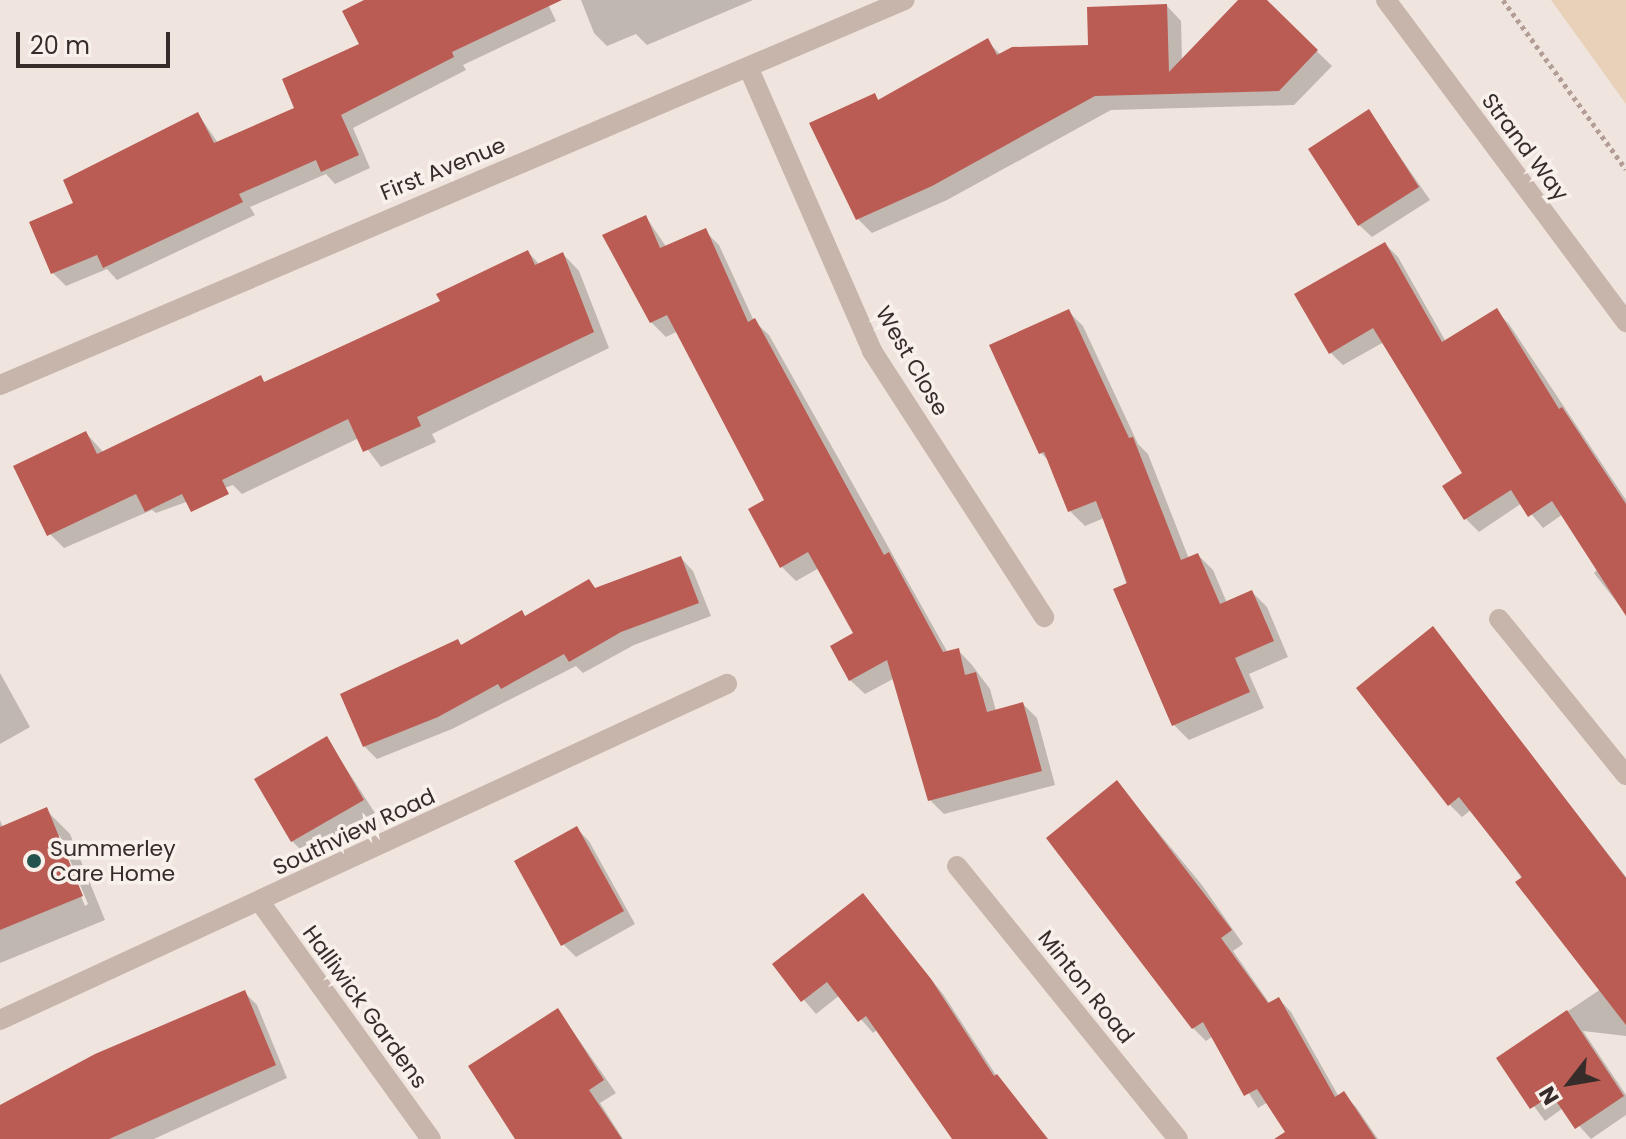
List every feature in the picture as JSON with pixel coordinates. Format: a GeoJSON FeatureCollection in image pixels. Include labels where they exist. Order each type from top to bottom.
{"type":"FeatureCollection","features":[{"type":"Feature","properties":{"kind":"street","name":"First Avenue"},"geometry":{"type":"LineString","coordinates":[[0,385],[749,69],[905,0]]}},
{"type":"Feature","properties":{"kind":"street","name":"Strand Way"},"geometry":{"type":"LineString","coordinates":[[1386,0],[1626,322]]}},
{"type":"Feature","properties":{"kind":"street","name":"West Close"},"geometry":{"type":"LineString","coordinates":[[749,69],[872,351],[1044,617]]}},
{"type":"Feature","properties":{"kind":"street"},"geometry":{"type":"LineString","coordinates":[[1499,619],[1626,775]]}},
{"type":"Feature","properties":{"kind":"street","name":"Southview Road"},"geometry":{"type":"LineString","coordinates":[[0,1020],[727,684]]}},
{"type":"Feature","properties":{"kind":"street","name":"Minton Road"},"geometry":{"type":"LineString","coordinates":[[957,866],[1178,1139]]}},
{"type":"Feature","properties":{"kind":"street","name":"Halliwick Gardens"},"geometry":{"type":"LineString","coordinates":[[260,902],[431,1139]]}},
{"type":"Feature","properties":{"kind":"path"},"geometry":{"type":"LineString","coordinates":[[1503,0],[1626,169]]}},
{"type":"Feature","properties":{"kind":"sand"},"geometry":{"type":"Polygon","coordinates":[[[1551,0],[1626,0],[1626,104],[1551,0]]]}},
{"type":"Feature","properties":{"kind":"building"},"geometry":{"type":"Polygon","coordinates":[[[364,0],[562,0],[452,52],[454,57],[341,115],[359,155],[321,172],[316,160],[239,194],[243,202],[103,268],[97,255],[51,274],[29,222],[73,203],[63,180],[198,112],[214,143],[294,108],[282,79],[359,44],[342,11],[364,0]]]}},
{"type":"Feature","properties":{"kind":"building"},"geometry":{"type":"Polygon","coordinates":[[[1238,0],[1267,0],[1318,50],[1279,91],[1095,96],[932,186],[856,220],[809,123],[875,93],[878,100],[988,38],[997,55],[1012,47],[1088,45],[1087,7],[1167,4],[1169,72],[1238,0]]]}},
{"type":"Feature","properties":{"kind":"building"},"geometry":{"type":"Polygon","coordinates":[[[1369,109],[1419,187],[1358,226],[1308,149],[1369,109]]]}},
{"type":"Feature","properties":{"kind":"building"},"geometry":{"type":"Polygon","coordinates":[[[646,215],[660,248],[706,228],[748,322],[755,318],[884,555],[889,552],[943,652],[959,648],[965,675],[976,672],[987,712],[1023,702],[1042,771],[928,801],[887,660],[849,681],[830,646],[853,633],[808,552],[780,568],[748,509],[764,500],[667,315],[650,323],[602,235],[646,215]]]}},
{"type":"Feature","properties":{"kind":"building"},"geometry":{"type":"Polygon","coordinates":[[[1385,242],[1442,342],[1497,308],[1559,409],[1562,407],[1626,504],[1626,616],[1552,501],[1528,517],[1511,490],[1464,520],[1442,486],[1462,473],[1373,328],[1329,354],[1294,294],[1385,242]]]}},
{"type":"Feature","properties":{"kind":"building"},"geometry":{"type":"Polygon","coordinates":[[[528,250],[535,265],[563,252],[594,332],[417,417],[421,426],[363,452],[348,419],[222,480],[229,494],[191,512],[182,494],[145,512],[136,494],[47,536],[13,466],[86,431],[97,454],[261,375],[264,382],[440,301],[436,294],[528,250]]]}},
{"type":"Feature","properties":{"kind":"building"},"geometry":{"type":"Polygon","coordinates":[[[1069,309],[1129,438],[1133,437],[1181,560],[1198,553],[1220,604],[1252,590],[1274,641],[1235,658],[1250,692],[1172,726],[1113,589],[1127,583],[1096,501],[1068,512],[1044,452],[1039,454],[989,345],[1069,309]]]}},
{"type":"Feature","properties":{"kind":"building"},"geometry":{"type":"Polygon","coordinates":[[[681,556],[699,603],[621,632],[569,662],[564,654],[501,689],[498,684],[438,717],[363,747],[340,694],[458,639],[461,645],[522,610],[525,616],[589,579],[595,588],[681,556]]]}},
{"type":"Feature","properties":{"kind":"building"},"geometry":{"type":"Polygon","coordinates":[[[1433,626],[1626,878],[1626,1025],[1515,882],[1522,877],[1459,797],[1448,806],[1356,688],[1433,626]]]}},
{"type":"Feature","properties":{"kind":"building"},"geometry":{"type":"Polygon","coordinates":[[[327,736],[364,800],[291,842],[254,779],[327,736]]]}},
{"type":"Feature","properties":{"kind":"building"},"geometry":{"type":"Polygon","coordinates":[[[1117,780],[1232,930],[1221,938],[1268,1003],[1279,997],[1335,1097],[1344,1091],[1376,1139],[1274,1139],[1285,1132],[1257,1089],[1244,1096],[1203,1022],[1192,1029],[1046,838],[1117,780]]]}},
{"type":"Feature","properties":{"kind":"building","name":"Summerley Care Home"},"geometry":{"type":"Polygon","coordinates":[[[47,807],[83,896],[0,930],[0,827],[47,807]]]}},
{"type":"Feature","properties":{"kind":"building"},"geometry":{"type":"Polygon","coordinates":[[[577,826],[624,911],[561,946],[514,861],[577,826]]]}},
{"type":"Feature","properties":{"kind":"building"},"geometry":{"type":"Polygon","coordinates":[[[863,893],[931,979],[994,1076],[997,1074],[1048,1139],[952,1139],[866,1016],[858,1022],[827,982],[801,1002],[772,964],[863,893]]]}},
{"type":"Feature","properties":{"kind":"building"},"geometry":{"type":"Polygon","coordinates":[[[245,990],[276,1065],[109,1139],[0,1139],[0,1105],[95,1054],[245,990]]]}},
{"type":"Feature","properties":{"kind":"building"},"geometry":{"type":"Polygon","coordinates":[[[558,1008],[604,1080],[589,1090],[622,1139],[515,1139],[468,1066],[558,1008]]]}},
{"type":"Feature","properties":{"kind":"building"},"geometry":{"type":"Polygon","coordinates":[[[1567,1010],[1624,1096],[1575,1129],[1552,1095],[1530,1109],[1496,1058],[1567,1010]]]}},
{"type":"Feature","properties":{"kind":"place","name":"Summerley Care Home"},"geometry":{"type":"Point","coordinates":[34,861]}}]}
